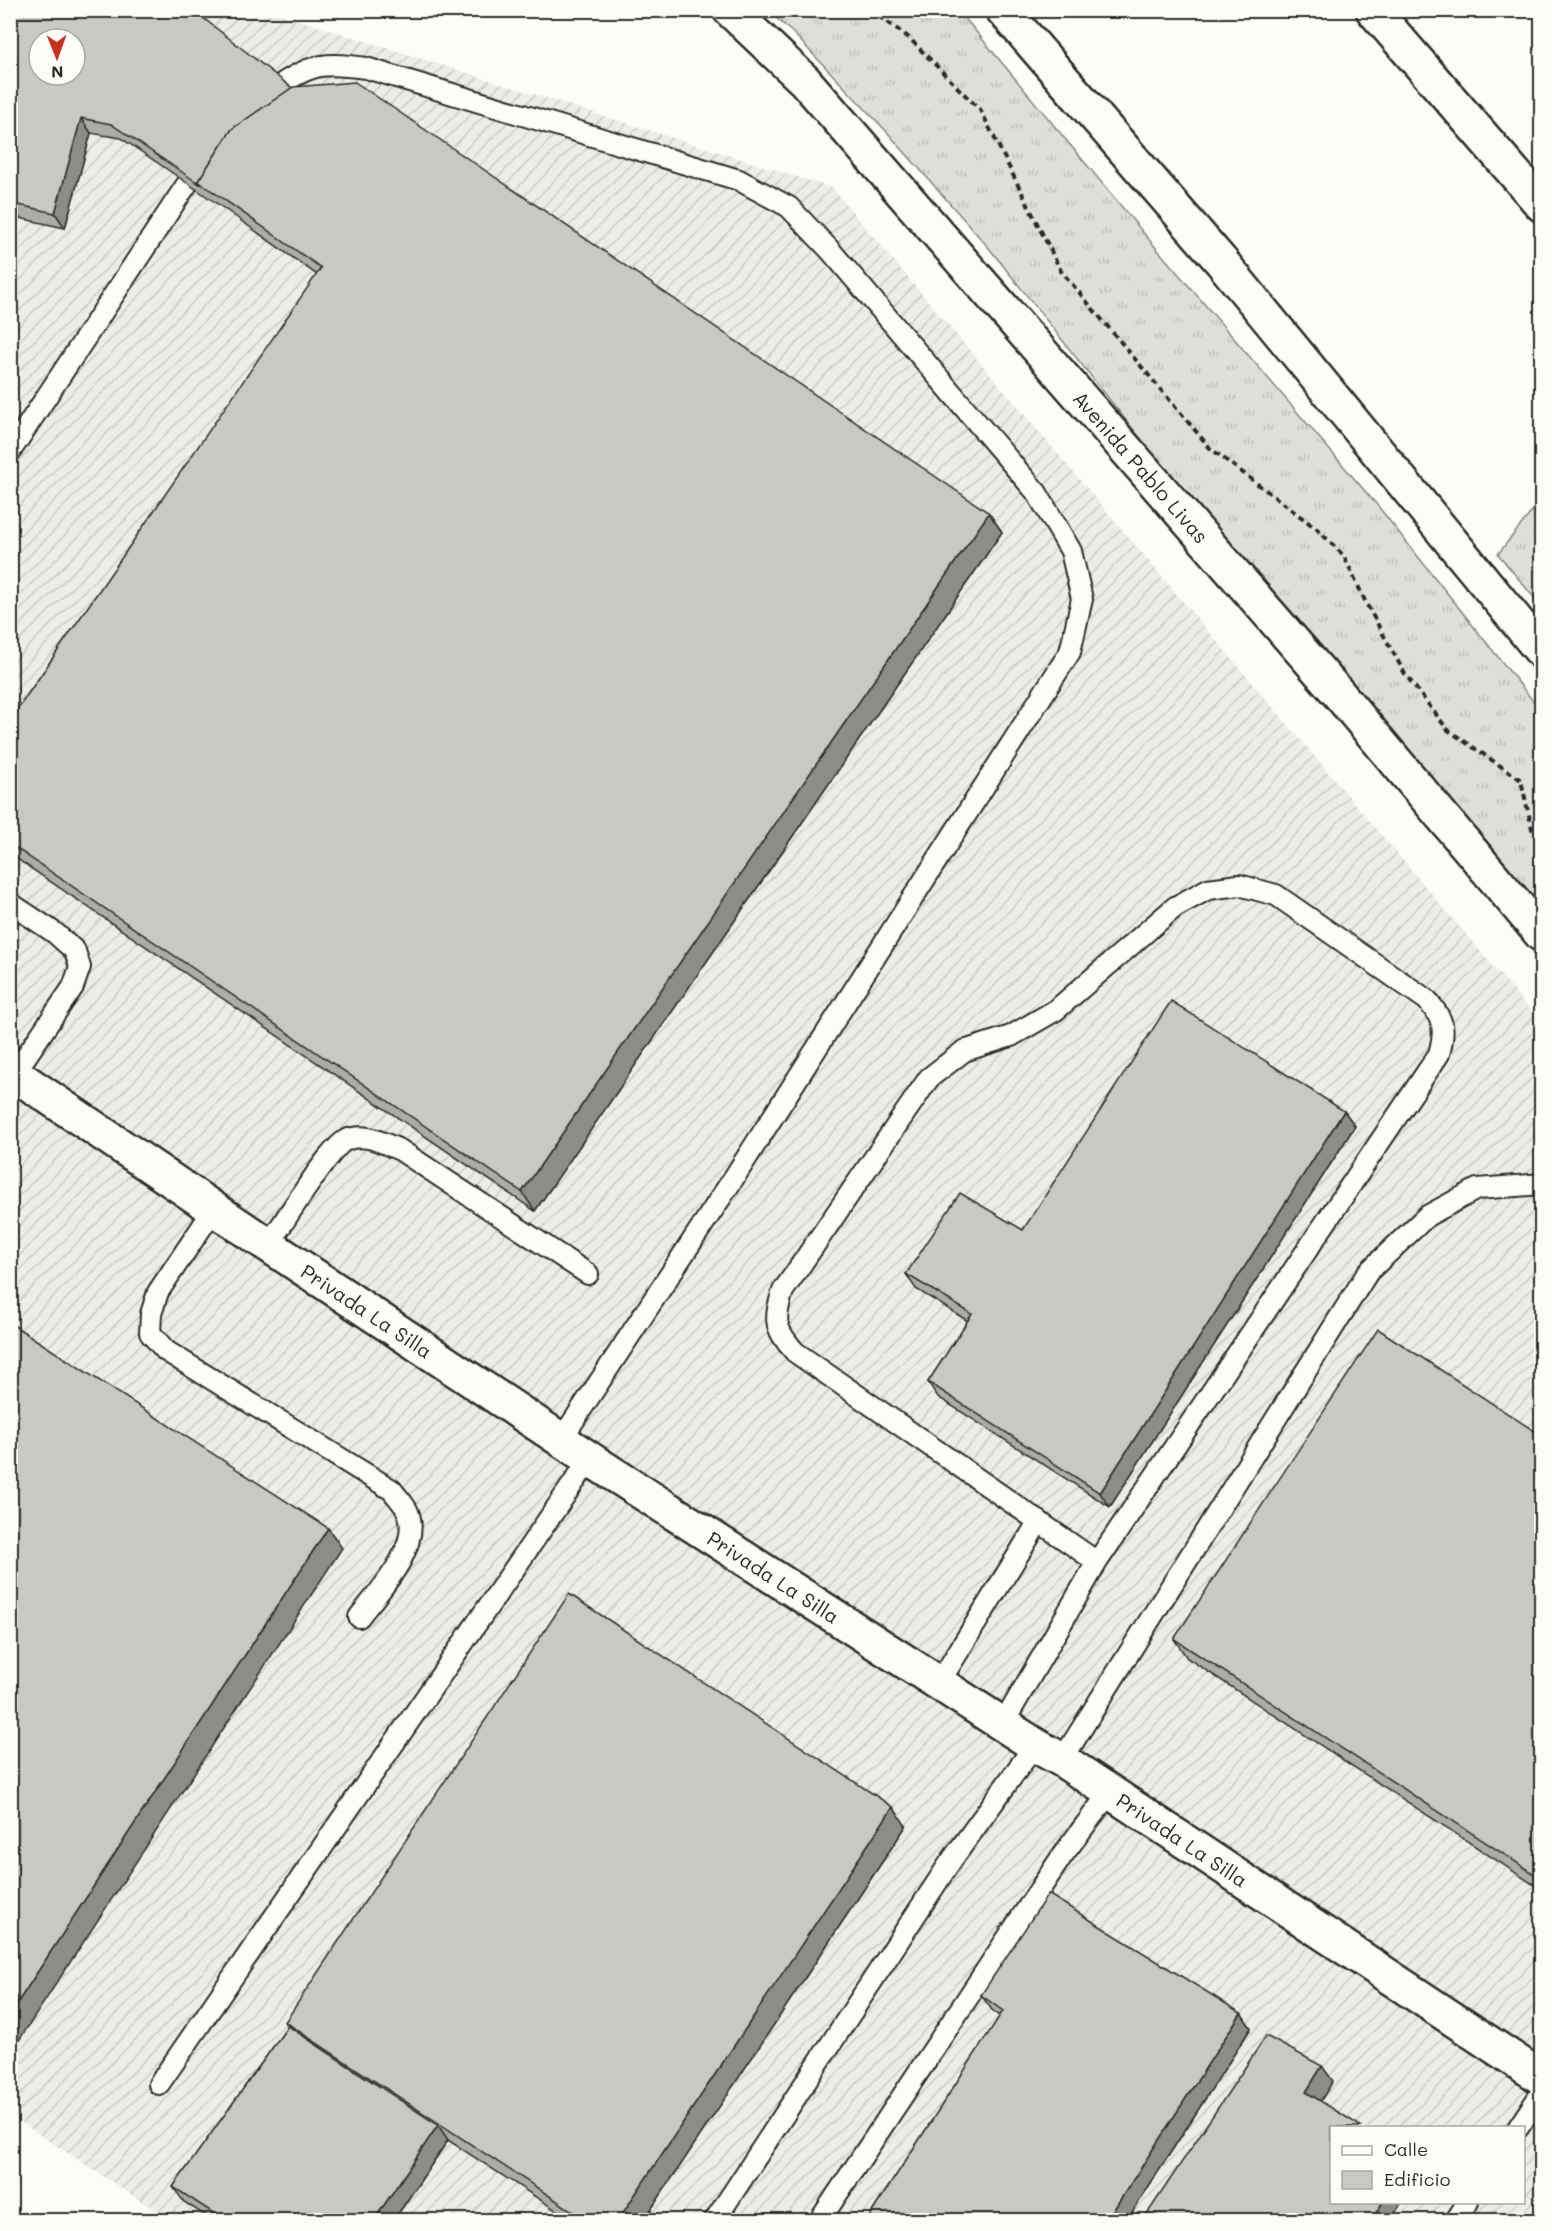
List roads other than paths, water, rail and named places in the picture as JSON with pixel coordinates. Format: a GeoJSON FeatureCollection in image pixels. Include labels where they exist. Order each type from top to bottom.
{"type":"FeatureCollection","features":[{"type":"Feature","properties":{"kind":"street","name":"Avenida Pablo Livas"},"geometry":{"type":"LineString","coordinates":[[730,10],[805,81],[1346,703],[1542,935]]}},
{"type":"Feature","properties":{"kind":"street"},"geometry":{"type":"LineString","coordinates":[[1003,10],[1221,261],[1542,652]]}},
{"type":"Feature","properties":{"kind":"street"},"geometry":{"type":"LineString","coordinates":[[1373,10],[1542,205]]}},
{"type":"Feature","properties":{"kind":"street","name":"Privada La Silla"},"geometry":{"type":"LineString","coordinates":[[12,1072],[561,1440],[1035,1745],[1062,1760],[1542,2078]]}},
{"type":"Feature","properties":{"kind":"lane"},"geometry":{"type":"LineString","coordinates":[[280,85],[299,72],[329,64],[366,68],[739,180],[789,207],[830,250],[1037,493],[1071,551],[1082,599],[1070,652],[735,1176],[561,1440]]}},
{"type":"Feature","properties":{"kind":"lane"},"geometry":{"type":"LineString","coordinates":[[10,452],[187,184]]}},
{"type":"Feature","properties":{"kind":"lane"},"geometry":{"type":"LineString","coordinates":[[1003,1724],[1097,1562],[1439,1054],[1444,1034],[1440,1016],[1427,1000],[1276,895],[1239,885],[1208,889],[1175,907],[1056,1010],[1011,1036],[964,1051],[929,1078],[783,1291],[776,1312],[780,1335],[795,1352],[1097,1562]]}},
{"type":"Feature","properties":{"kind":"lane"},"geometry":{"type":"LineString","coordinates":[[10,903],[55,933],[75,951],[80,967],[73,987],[12,1072]]}},
{"type":"Feature","properties":{"kind":"lane"},"geometry":{"type":"LineString","coordinates":[[268,1245],[332,1152],[347,1140],[370,1137],[400,1150],[588,1274]]}},
{"type":"Feature","properties":{"kind":"lane"},"geometry":{"type":"LineString","coordinates":[[1062,1760],[1368,1272],[1427,1216],[1477,1189],[1542,1185]]}},
{"type":"Feature","properties":{"kind":"lane"},"geometry":{"type":"LineString","coordinates":[[214,1209],[158,1292],[151,1314],[150,1333],[166,1351],[392,1490],[408,1512],[412,1538],[394,1573],[359,1617]]}},
{"type":"Feature","properties":{"kind":"lane"},"geometry":{"type":"LineString","coordinates":[[159,2084],[590,1459]]}},
{"type":"Feature","properties":{"kind":"lane"},"geometry":{"type":"LineString","coordinates":[[939,1683],[1039,1521]]}},
{"type":"Feature","properties":{"kind":"lane"},"geometry":{"type":"LineString","coordinates":[[715,2220],[951,1861],[1035,1745]]}},
{"type":"Feature","properties":{"kind":"lane"},"geometry":{"type":"LineString","coordinates":[[820,2220],[1062,1856],[1110,1792]]}},
{"type":"Feature","properties":{"kind":"lane"},"geometry":{"type":"LineString","coordinates":[[1519,2126],[1542,2092]]}},
{"type":"Feature","properties":{"kind":"lane"},"geometry":{"type":"LineString","coordinates":[[1456,2220],[1467,2204]]}}]}
